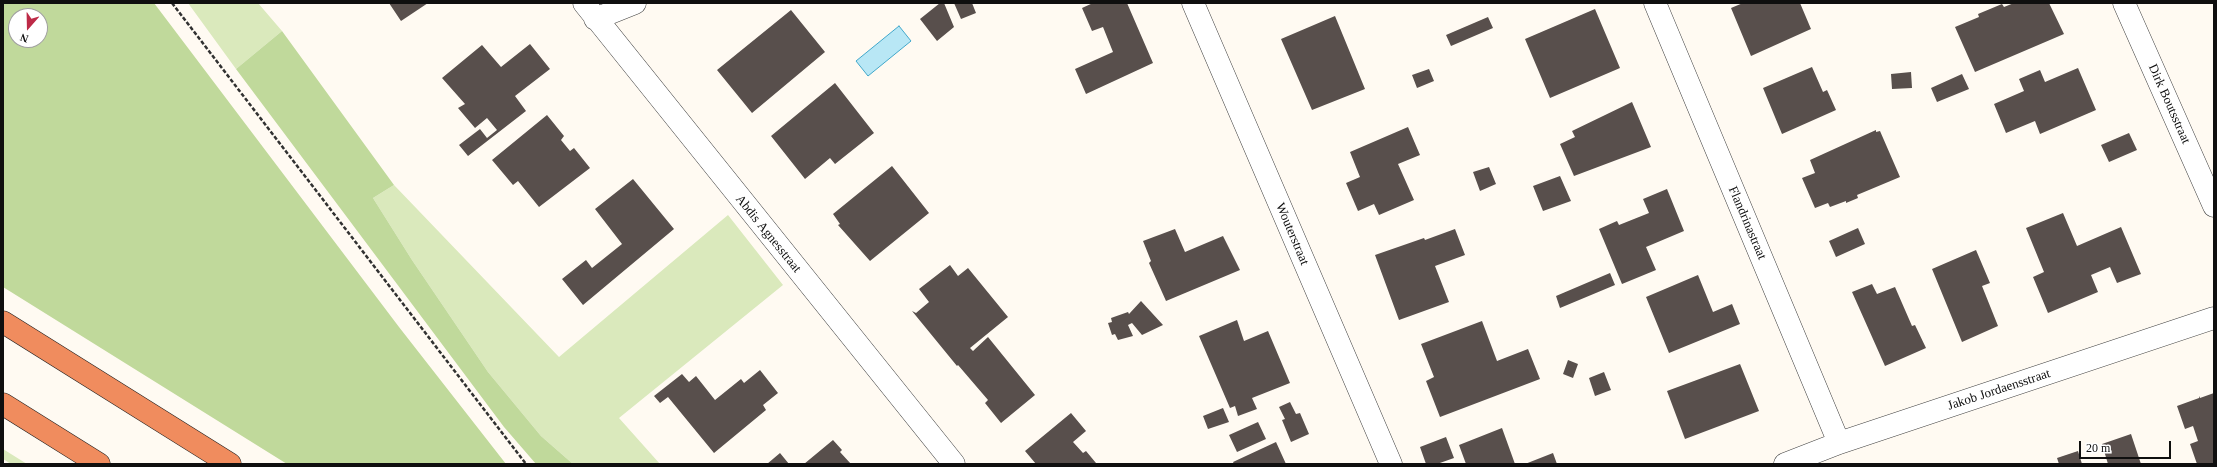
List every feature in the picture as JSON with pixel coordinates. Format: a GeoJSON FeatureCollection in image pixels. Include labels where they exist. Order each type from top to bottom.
{"type":"FeatureCollection","features":[{"type":"Feature","properties":{"kind":"highway"},"geometry":{"type":"LineString","coordinates":[[3,322],[230,464]]}},
{"type":"Feature","properties":{"kind":"highway"},"geometry":{"type":"LineString","coordinates":[[3,404],[99,464]]}},
{"type":"Feature","properties":{"kind":"street"},"geometry":{"type":"LineString","coordinates":[[590,11],[635,3]]}},
{"type":"Feature","properties":{"kind":"street","name":"Wouterstraat"},"geometry":{"type":"LineString","coordinates":[[1192,3],[1391,464]]}},
{"type":"Feature","properties":{"kind":"street","name":"Flandrinastraat"},"geometry":{"type":"LineString","coordinates":[[1655,3],[1839,443]]}},
{"type":"Feature","properties":{"kind":"street","name":"Dirk Boutsstraat"},"geometry":{"type":"LineString","coordinates":[[2124,3],[2214,206]]}},
{"type":"Feature","properties":{"kind":"street","name":"Abdis Agnesstraat"},"geometry":{"type":"LineString","coordinates":[[590,11],[954,464]]}},
{"type":"Feature","properties":{"kind":"street","name":"Jakob Jordaensstraat"},"geometry":{"type":"LineString","coordinates":[[1785,464],[1839,443],[2214,318]]}},
{"type":"Feature","properties":{"kind":"path"},"geometry":{"type":"LineString","coordinates":[[172,3],[526,464]]}},
{"type":"Feature","properties":{"kind":"green space"},"geometry":{"type":"Polygon","coordinates":[[[3,3],[154,3],[399,327],[506,464],[287,464],[3,287],[3,3]]]}},
{"type":"Feature","properties":{"kind":"green space"},"geometry":{"type":"Polygon","coordinates":[[[188,3],[258,3],[282,31],[236,69],[188,3]]]}},
{"type":"Feature","properties":{"kind":"green space"},"geometry":{"type":"Polygon","coordinates":[[[282,31],[394,185],[373,198],[412,260],[488,372],[541,436],[573,464],[536,464],[504,427],[236,69],[282,31]]]}},
{"type":"Feature","properties":{"kind":"green space"},"geometry":{"type":"Polygon","coordinates":[[[394,185],[559,357],[728,215],[783,285],[619,418],[660,464],[573,464],[541,436],[488,372],[412,260],[373,198],[394,185]]]}},
{"type":"Feature","properties":{"kind":"green space"},"geometry":{"type":"Polygon","coordinates":[[[3,449],[27,464],[11,464],[3,459],[3,449]]]}},
{"type":"Feature","properties":{"kind":"water"},"geometry":{"type":"Polygon","coordinates":[[[899,26],[911,41],[868,76],[856,61],[899,26]]]}},
{"type":"Feature","properties":{"kind":"building"},"geometry":{"type":"Polygon","coordinates":[[[389,3],[428,3],[401,21],[389,3]]]}},
{"type":"Feature","properties":{"kind":"building"},"geometry":{"type":"Polygon","coordinates":[[[940,3],[944,3],[954,27],[937,41],[920,19],[940,3]]]}},
{"type":"Feature","properties":{"kind":"building"},"geometry":{"type":"Polygon","coordinates":[[[954,3],[972,3],[976,13],[961,19],[954,3]]]}},
{"type":"Feature","properties":{"kind":"building"},"geometry":{"type":"Polygon","coordinates":[[[1093,3],[1127,3],[1153,63],[1086,94],[1075,69],[1113,52],[1103,27],[1092,31],[1082,8],[1093,3]]]}},
{"type":"Feature","properties":{"kind":"building"},"geometry":{"type":"Polygon","coordinates":[[[1743,3],[1800,3],[1811,29],[1751,56],[1731,8],[1743,3]]]}},
{"type":"Feature","properties":{"kind":"building"},"geometry":{"type":"Polygon","coordinates":[[[2014,3],[2049,3],[2064,34],[1975,72],[1955,27],[1979,17],[1978,14],[2002,4],[2004,7],[2014,3]]]}},
{"type":"Feature","properties":{"kind":"building"},"geometry":{"type":"Polygon","coordinates":[[[1595,9],[1620,68],[1550,98],[1525,39],[1595,9]]]}},
{"type":"Feature","properties":{"kind":"building"},"geometry":{"type":"Polygon","coordinates":[[[791,10],[825,52],[752,113],[717,70],[791,10]]]}},
{"type":"Feature","properties":{"kind":"building"},"geometry":{"type":"Polygon","coordinates":[[[1335,16],[1365,89],[1312,110],[1281,39],[1335,16]]]}},
{"type":"Feature","properties":{"kind":"building"},"geometry":{"type":"Polygon","coordinates":[[[1488,17],[1493,28],[1451,46],[1446,35],[1488,17]]]}},
{"type":"Feature","properties":{"kind":"building"},"geometry":{"type":"Polygon","coordinates":[[[530,44],[550,69],[515,96],[526,111],[468,156],[459,145],[480,129],[487,138],[497,130],[487,118],[475,128],[458,108],[465,104],[442,78],[482,45],[501,67],[530,44]]]}},
{"type":"Feature","properties":{"kind":"building"},"geometry":{"type":"Polygon","coordinates":[[[1812,67],[1823,92],[1827,90],[1836,110],[1782,134],[1763,88],[1812,67]]]}},
{"type":"Feature","properties":{"kind":"building"},"geometry":{"type":"Polygon","coordinates":[[[2078,68],[2096,110],[2040,134],[2035,121],[2006,133],[1994,104],[2024,91],[2019,79],[2040,70],[2045,82],[2078,68]]]}},
{"type":"Feature","properties":{"kind":"building"},"geometry":{"type":"Polygon","coordinates":[[[1429,69],[1434,81],[1417,88],[1412,75],[1429,69]]]}},
{"type":"Feature","properties":{"kind":"building"},"geometry":{"type":"Polygon","coordinates":[[[1911,72],[1912,88],[1892,89],[1891,74],[1911,72]]]}},
{"type":"Feature","properties":{"kind":"building"},"geometry":{"type":"Polygon","coordinates":[[[1962,74],[1969,89],[1937,102],[1931,88],[1962,74]]]}},
{"type":"Feature","properties":{"kind":"building"},"geometry":{"type":"Polygon","coordinates":[[[835,83],[874,133],[835,164],[830,158],[805,179],[771,136],[835,83]]]}},
{"type":"Feature","properties":{"kind":"building"},"geometry":{"type":"Polygon","coordinates":[[[1632,102],[1651,147],[1574,176],[1560,144],[1575,137],[1572,131],[1632,102]]]}},
{"type":"Feature","properties":{"kind":"building"},"geometry":{"type":"Polygon","coordinates":[[[547,115],[564,136],[561,140],[570,151],[574,148],[590,168],[539,207],[518,181],[513,185],[492,160],[547,115]]]}},
{"type":"Feature","properties":{"kind":"building"},"geometry":{"type":"Polygon","coordinates":[[[1408,127],[1420,155],[1398,164],[1414,200],[1379,215],[1374,204],[1358,211],[1346,183],[1360,177],[1350,152],[1408,127]]]}},
{"type":"Feature","properties":{"kind":"building"},"geometry":{"type":"Polygon","coordinates":[[[1876,130],[1876,132],[1880,131],[1900,177],[1857,195],[1858,198],[1846,203],[1846,201],[1830,207],[1828,203],[1815,208],[1802,178],[1815,173],[1810,160],[1876,130]]]}},
{"type":"Feature","properties":{"kind":"building"},"geometry":{"type":"Polygon","coordinates":[[[2129,133],[2137,150],[2109,162],[2101,145],[2129,133]]]}},
{"type":"Feature","properties":{"kind":"building"},"geometry":{"type":"Polygon","coordinates":[[[892,166],[929,213],[870,261],[838,225],[840,224],[833,214],[892,166]]]}},
{"type":"Feature","properties":{"kind":"building"},"geometry":{"type":"Polygon","coordinates":[[[1489,167],[1496,184],[1480,191],[1473,172],[1489,167]]]}},
{"type":"Feature","properties":{"kind":"building"},"geometry":{"type":"Polygon","coordinates":[[[1560,176],[1571,201],[1543,211],[1533,186],[1560,176]]]}},
{"type":"Feature","properties":{"kind":"building"},"geometry":{"type":"Polygon","coordinates":[[[633,179],[674,229],[583,305],[562,279],[586,260],[592,268],[622,244],[595,209],[633,179]]]}},
{"type":"Feature","properties":{"kind":"building"},"geometry":{"type":"Polygon","coordinates":[[[1667,189],[1684,231],[1646,247],[1656,270],[1622,284],[1599,229],[1617,221],[1619,225],[1649,213],[1643,199],[1667,189]]]}},
{"type":"Feature","properties":{"kind":"building"},"geometry":{"type":"Polygon","coordinates":[[[2063,213],[2077,246],[2121,227],[2141,274],[2117,283],[2110,267],[2091,275],[2098,292],[2048,313],[2033,277],[2044,272],[2026,228],[2063,213]]]}},
{"type":"Feature","properties":{"kind":"building"},"geometry":{"type":"Polygon","coordinates":[[[1858,228],[1865,244],[1836,257],[1829,241],[1858,228]]]}},
{"type":"Feature","properties":{"kind":"building"},"geometry":{"type":"Polygon","coordinates":[[[1175,229],[1185,252],[1223,236],[1240,270],[1166,301],[1149,263],[1151,261],[1143,241],[1175,229]]]}},
{"type":"Feature","properties":{"kind":"building"},"geometry":{"type":"Polygon","coordinates":[[[1455,229],[1465,255],[1435,266],[1449,302],[1399,320],[1375,255],[1455,229]]]}},
{"type":"Feature","properties":{"kind":"building"},"geometry":{"type":"Polygon","coordinates":[[[1976,250],[1990,283],[1982,286],[1998,326],[1962,342],[1932,269],[1976,250]]]}},
{"type":"Feature","properties":{"kind":"building"},"geometry":{"type":"Polygon","coordinates":[[[950,265],[958,276],[968,268],[1008,317],[970,348],[973,351],[988,337],[1035,395],[1001,423],[985,403],[988,400],[958,365],[957,366],[912,311],[916,313],[929,302],[919,289],[950,265]]]}},
{"type":"Feature","properties":{"kind":"building"},"geometry":{"type":"Polygon","coordinates":[[[1610,273],[1615,285],[1560,308],[1556,296],[1610,273]]]}},
{"type":"Feature","properties":{"kind":"building"},"geometry":{"type":"Polygon","coordinates":[[[1698,275],[1713,312],[1732,304],[1740,324],[1669,353],[1646,297],[1698,275]]]}},
{"type":"Feature","properties":{"kind":"building"},"geometry":{"type":"Polygon","coordinates":[[[1872,284],[1877,294],[1895,287],[1912,326],[1915,325],[1926,348],[1885,366],[1852,292],[1872,284]]]}},
{"type":"Feature","properties":{"kind":"building"},"geometry":{"type":"Polygon","coordinates":[[[1141,301],[1163,325],[1142,335],[1132,323],[1128,325],[1133,336],[1118,340],[1115,334],[1112,335],[1108,323],[1112,322],[1111,318],[1128,312],[1129,314],[1141,301]]]}},
{"type":"Feature","properties":{"kind":"building"},"geometry":{"type":"Polygon","coordinates":[[[1237,320],[1244,341],[1268,331],[1290,383],[1252,398],[1257,409],[1238,416],[1235,406],[1230,408],[1199,336],[1237,320]]]}},
{"type":"Feature","properties":{"kind":"building"},"geometry":{"type":"Polygon","coordinates":[[[1482,321],[1497,361],[1528,349],[1540,379],[1440,417],[1426,381],[1434,377],[1421,344],[1482,321]]]}},
{"type":"Feature","properties":{"kind":"building"},"geometry":{"type":"Polygon","coordinates":[[[1568,360],[1578,364],[1573,378],[1563,374],[1568,360]]]}},
{"type":"Feature","properties":{"kind":"building"},"geometry":{"type":"Polygon","coordinates":[[[1740,364],[1759,411],[1685,439],[1667,391],[1740,364]]]}},
{"type":"Feature","properties":{"kind":"building"},"geometry":{"type":"Polygon","coordinates":[[[760,370],[778,393],[763,405],[766,410],[714,453],[668,397],[660,403],[654,396],[682,374],[689,382],[696,376],[715,400],[741,379],[744,383],[760,370]]]}},
{"type":"Feature","properties":{"kind":"building"},"geometry":{"type":"Polygon","coordinates":[[[1604,372],[1611,390],[1595,396],[1589,378],[1604,372]]]}},
{"type":"Feature","properties":{"kind":"building"},"geometry":{"type":"Polygon","coordinates":[[[2214,393],[2214,464],[2197,464],[2190,444],[2198,441],[2193,426],[2185,429],[2177,406],[2199,398],[2200,396],[2200,398],[2214,393]]]}},
{"type":"Feature","properties":{"kind":"building"},"geometry":{"type":"Polygon","coordinates":[[[1290,402],[1296,414],[1300,413],[1309,434],[1291,442],[1282,420],[1285,419],[1279,407],[1290,402]]]}},
{"type":"Feature","properties":{"kind":"building"},"geometry":{"type":"Polygon","coordinates":[[[1223,408],[1229,422],[1208,429],[1203,416],[1223,408]]]}},
{"type":"Feature","properties":{"kind":"building"},"geometry":{"type":"Polygon","coordinates":[[[1071,413],[1086,431],[1073,442],[1083,453],[1086,451],[1096,463],[1036,464],[1025,451],[1071,413]]]}},
{"type":"Feature","properties":{"kind":"building"},"geometry":{"type":"Polygon","coordinates":[[[1258,422],[1266,439],[1237,452],[1229,435],[1258,422]]]}},
{"type":"Feature","properties":{"kind":"building"},"geometry":{"type":"Polygon","coordinates":[[[1502,428],[1515,464],[1466,464],[1459,445],[1502,428]]]}},
{"type":"Feature","properties":{"kind":"building"},"geometry":{"type":"Polygon","coordinates":[[[2131,434],[2141,464],[2108,464],[2102,444],[2131,434]]]}},
{"type":"Feature","properties":{"kind":"building"},"geometry":{"type":"Polygon","coordinates":[[[1446,437],[1454,458],[1437,464],[1426,464],[1420,447],[1446,437]]]}},
{"type":"Feature","properties":{"kind":"building"},"geometry":{"type":"Polygon","coordinates":[[[833,440],[842,450],[840,452],[851,464],[804,464],[833,440]]]}},
{"type":"Feature","properties":{"kind":"building"},"geometry":{"type":"Polygon","coordinates":[[[1276,442],[1286,464],[1234,464],[1233,462],[1276,442]]]}},
{"type":"Feature","properties":{"kind":"building"},"geometry":{"type":"Polygon","coordinates":[[[2078,451],[2082,464],[2059,464],[2057,458],[2078,451]]]}},
{"type":"Feature","properties":{"kind":"building"},"geometry":{"type":"Polygon","coordinates":[[[780,453],[789,464],[767,464],[780,453]]]}},
{"type":"Feature","properties":{"kind":"building"},"geometry":{"type":"Polygon","coordinates":[[[1553,453],[1557,464],[1525,464],[1553,453]]]}}]}
